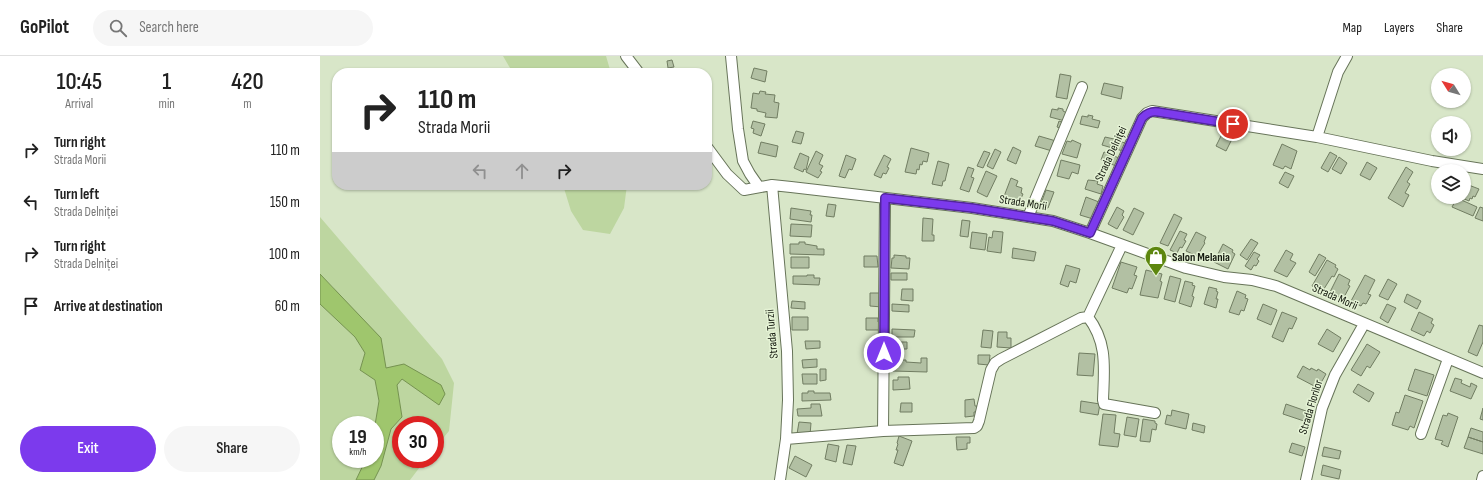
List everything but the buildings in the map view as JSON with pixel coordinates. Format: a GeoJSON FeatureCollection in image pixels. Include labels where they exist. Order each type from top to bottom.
{"type":"FeatureCollection","features":[{"type":"Feature","properties":{"kind":"street"},"geometry":{"type":"LineString","coordinates":[[626,56],[635,68]]}},
{"type":"Feature","properties":{"kind":"street"},"geometry":{"type":"LineString","coordinates":[[731,56],[743,161],[759,187]]}},
{"type":"Feature","properties":{"kind":"street"},"geometry":{"type":"LineString","coordinates":[[1317,137],[1338,72],[1347,56]]}},
{"type":"Feature","properties":{"kind":"street"},"geometry":{"type":"LineString","coordinates":[[1028,217],[1082,87]]}},
{"type":"Feature","properties":{"kind":"street","name":"Strada Delniței"},"geometry":{"type":"LineString","coordinates":[[1090,233],[1142,118],[1147,113],[1152,111],[1317,137],[1432,162],[1483,170]]}},
{"type":"Feature","properties":{"kind":"street","name":"Strada Morii"},"geometry":{"type":"LineString","coordinates":[[712,154],[727,174],[744,190],[772,185],[972,208],[1053,221],[1186,268],[1224,277],[1252,280],[1276,286],[1483,373]]}},
{"type":"Feature","properties":{"kind":"street","name":"Strada Turzii"},"geometry":{"type":"LineString","coordinates":[[772,185],[787,351],[788,400],[786,439],[780,480]]}},
{"type":"Feature","properties":{"kind":"street"},"geometry":{"type":"LineString","coordinates":[[884,431],[885,198]]}},
{"type":"Feature","properties":{"kind":"street"},"geometry":{"type":"LineString","coordinates":[[1088,317],[1122,245]]}},
{"type":"Feature","properties":{"kind":"street"},"geometry":{"type":"LineString","coordinates":[[786,439],[884,431],[974,428],[977,426],[979,421],[991,370],[995,363],[1081,318],[1088,317]]}},
{"type":"Feature","properties":{"kind":"street"},"geometry":{"type":"LineString","coordinates":[[1088,317],[1096,328],[1105,358],[1104,404],[1155,413]]}},
{"type":"Feature","properties":{"kind":"street","name":"Strada Florilor"},"geometry":{"type":"LineString","coordinates":[[1306,480],[1322,408],[1335,375],[1364,324]]}},
{"type":"Feature","properties":{"kind":"street"},"geometry":{"type":"LineString","coordinates":[[1421,434],[1448,359]]}},
{"type":"Feature","properties":{"kind":"street"},"geometry":{"type":"LineString","coordinates":[[1482,480],[1483,476]]}},
{"type":"Feature","properties":{"kind":"shaded area"},"geometry":{"type":"Polygon","coordinates":[[[503,56],[606,56],[610,68],[510,68],[503,56]]]}},
{"type":"Feature","properties":{"kind":"shaded area"},"geometry":{"type":"Polygon","coordinates":[[[565,190],[626,190],[624,208],[610,234],[583,230],[571,211],[565,190]]]}},
{"type":"Feature","properties":{"kind":"shaded area"},"geometry":{"type":"Polygon","coordinates":[[[320,217],[442,359],[454,383],[449,431],[444,437],[444,416],[402,416],[397,385],[402,379],[439,404],[444,394],[386,368],[333,287],[320,274],[320,217]]]}},
{"type":"Feature","properties":{"kind":"shaded area"},"geometry":{"type":"Polygon","coordinates":[[[320,274],[381,338],[386,368],[404,364],[441,385],[445,394],[439,405],[402,379],[397,385],[402,416],[392,416],[392,428],[384,455],[384,416],[376,416],[379,401],[375,380],[360,370],[365,353],[355,337],[320,304],[320,274]]]}},
{"type":"Feature","properties":{"kind":"shaded area"},"geometry":{"type":"Polygon","coordinates":[[[320,304],[355,337],[365,353],[360,370],[375,380],[379,401],[376,416],[332,416],[332,468],[362,468],[356,480],[320,480],[320,304]]]}},
{"type":"Feature","properties":{"kind":"shaded area"},"geometry":{"type":"Polygon","coordinates":[[[392,428],[392,468],[419,468],[410,480],[374,480],[380,468],[384,468],[384,455],[392,428]]]}},
{"type":"Feature","properties":{"kind":"shaded area"},"geometry":{"type":"Polygon","coordinates":[[[362,468],[380,468],[374,480],[356,480],[362,468]]]}},
{"type":"Feature","properties":{"kind":"place","name":"Salon Melania"},"geometry":{"type":"Point","coordinates":[1156,276]}},
{"type":"Feature","properties":{"kind":"route"},"geometry":{"type":"LineString","coordinates":[[884,353],[885,198],[972,208],[1053,221],[1090,233],[1142,118],[1147,113],[1152,111],[1233,124]]}}]}
